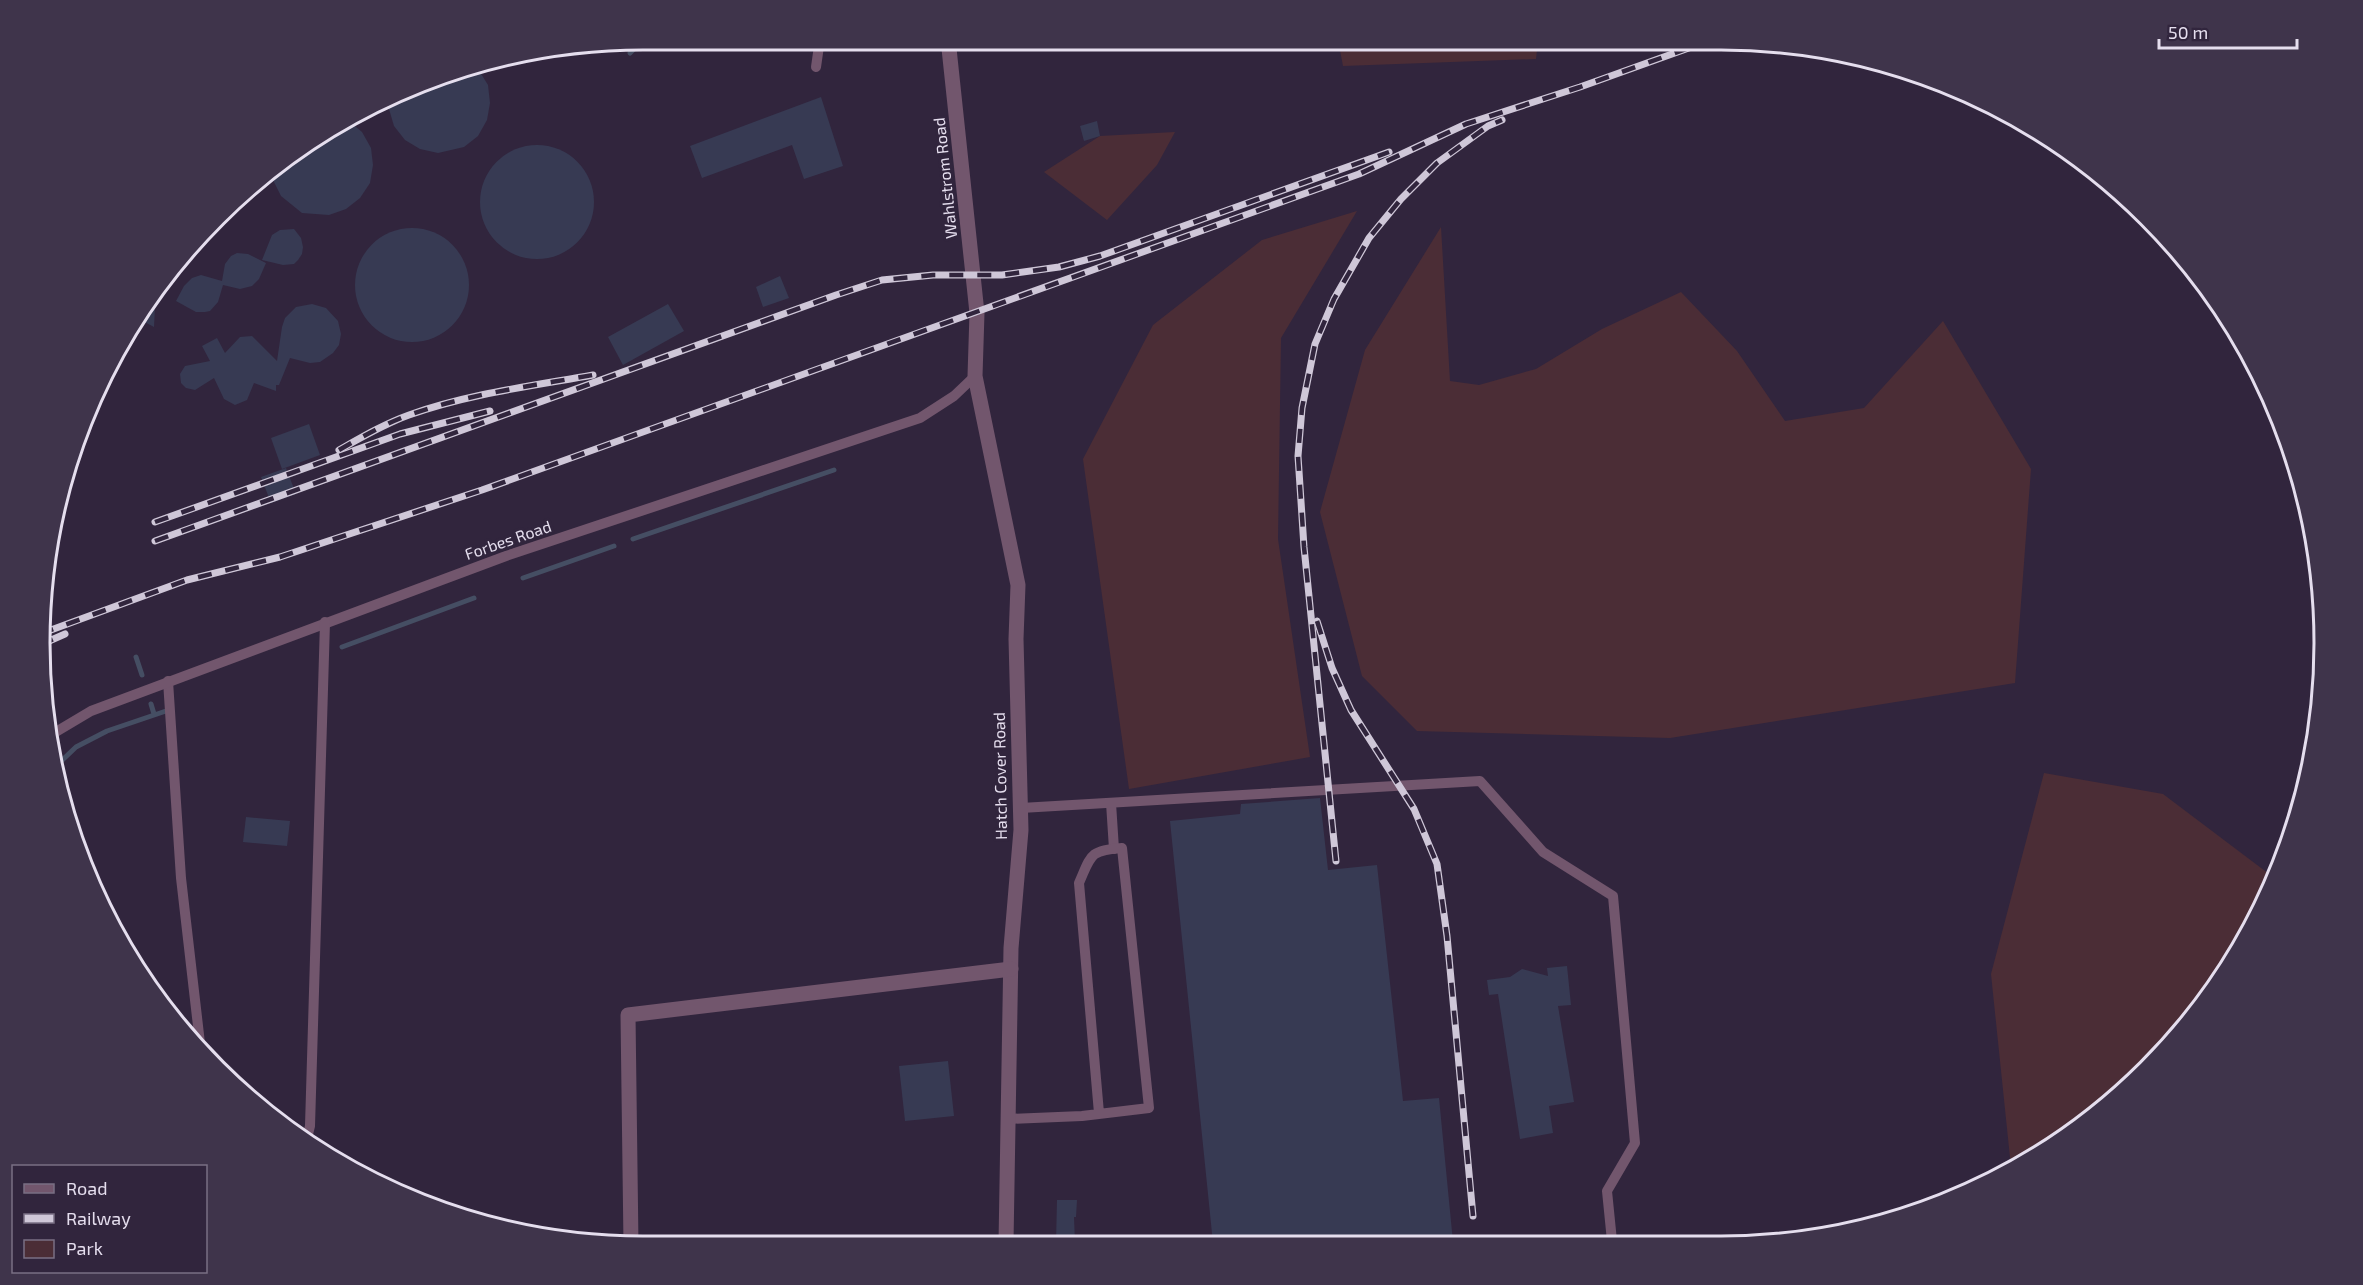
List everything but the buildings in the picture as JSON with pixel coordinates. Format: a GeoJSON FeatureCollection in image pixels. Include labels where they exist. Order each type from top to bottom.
{"type":"FeatureCollection","features":[{"type":"Feature","properties":{"kind":"street","name":"Wahlstrom Road"},"geometry":{"type":"LineString","coordinates":[[949,49],[977,313]]}},
{"type":"Feature","properties":{"kind":"street","name":"Hatch Cover Road"},"geometry":{"type":"LineString","coordinates":[[977,313],[975,376],[1018,585],[1016,639],[1021,808],[1011,969],[1006,1236]]}},
{"type":"Feature","properties":{"kind":"street"},"geometry":{"type":"LineString","coordinates":[[631,1235],[628,1015],[1011,969]]}},
{"type":"Feature","properties":{"kind":"lane"},"geometry":{"type":"LineString","coordinates":[[816,67],[819,49]]}},
{"type":"Feature","properties":{"kind":"lane","name":"Forbes Road"},"geometry":{"type":"LineString","coordinates":[[57,731],[91,711],[506,556],[920,418],[954,396],[975,376]]}},
{"type":"Feature","properties":{"kind":"lane"},"geometry":{"type":"LineString","coordinates":[[308,1133],[325,622]]}},
{"type":"Feature","properties":{"kind":"lane"},"geometry":{"type":"LineString","coordinates":[[168,681],[181,878],[199,1035]]}},
{"type":"Feature","properties":{"kind":"lane"},"geometry":{"type":"LineString","coordinates":[[1021,808],[1480,781],[1543,852],[1613,896],[1635,1143],[1607,1191],[1611,1236]]}},
{"type":"Feature","properties":{"kind":"lane"},"geometry":{"type":"LineString","coordinates":[[1111,803],[1114,849]]}},
{"type":"Feature","properties":{"kind":"lane"},"geometry":{"type":"LineString","coordinates":[[1008,1119],[1082,1116],[1149,1108],[1122,848],[1100,850],[1091,857],[1079,883],[1099,1113]]}},
{"type":"Feature","properties":{"kind":"green space"},"geometry":{"type":"Polygon","coordinates":[[[1340,49],[1537,49],[1536,59],[1343,66],[1340,49]]]}},
{"type":"Feature","properties":{"kind":"green space"},"geometry":{"type":"Polygon","coordinates":[[[1175,132],[1157,165],[1107,220],[1044,172],[1100,136],[1175,132]]]}},
{"type":"Feature","properties":{"kind":"green space"},"geometry":{"type":"Polygon","coordinates":[[[1357,211],[1281,338],[1278,539],[1310,757],[1129,789],[1083,459],[1153,325],[1262,240],[1357,211]]]}},
{"type":"Feature","properties":{"kind":"green space"},"geometry":{"type":"Polygon","coordinates":[[[1441,227],[1450,381],[1479,385],[1536,369],[1602,329],[1681,292],[1737,351],[1785,421],[1864,408],[1943,321],[2031,469],[2015,683],[1670,738],[1417,731],[1362,676],[1320,512],[1365,350],[1441,227]]]}},
{"type":"Feature","properties":{"kind":"green space"},"geometry":{"type":"Polygon","coordinates":[[[2044,773],[2163,794],[2267,872],[2252,905],[2214,972],[2166,1033],[2140,1062],[2081,1113],[2050,1136],[2010,1160],[1991,974],[2044,773]]]}},
{"type":"Feature","properties":{"kind":"waterway"},"geometry":{"type":"LineString","coordinates":[[630,53],[634,49]]}},
{"type":"Feature","properties":{"kind":"waterway"},"geometry":{"type":"LineString","coordinates":[[633,539],[834,470]]}},
{"type":"Feature","properties":{"kind":"waterway"},"geometry":{"type":"LineString","coordinates":[[523,578],[614,546]]}},
{"type":"Feature","properties":{"kind":"waterway"},"geometry":{"type":"LineString","coordinates":[[342,647],[474,598]]}},
{"type":"Feature","properties":{"kind":"waterway"},"geometry":{"type":"LineString","coordinates":[[136,657],[142,675]]}},
{"type":"Feature","properties":{"kind":"waterway"},"geometry":{"type":"LineString","coordinates":[[151,704],[154,714]]}},
{"type":"Feature","properties":{"kind":"waterway"},"geometry":{"type":"LineString","coordinates":[[62,761],[76,747],[107,731],[166,711]]}},
{"type":"Feature","properties":{"kind":"railway"},"geometry":{"type":"LineString","coordinates":[[50,630],[187,580],[280,557],[482,490],[1359,174],[1466,124],[1686,49]]}},
{"type":"Feature","properties":{"kind":"railway"},"geometry":{"type":"LineString","coordinates":[[1336,861],[1304,547],[1298,456],[1302,408],[1315,344],[1334,299],[1369,238],[1401,199],[1437,163],[1488,126],[1502,120]]}},
{"type":"Feature","properties":{"kind":"railway"},"geometry":{"type":"LineString","coordinates":[[155,541],[882,280],[933,275],[1002,275],[1059,267],[1100,256],[1389,152]]}},
{"type":"Feature","properties":{"kind":"railway"},"geometry":{"type":"LineString","coordinates":[[339,450],[391,422],[454,401],[593,375]]}},
{"type":"Feature","properties":{"kind":"railway"},"geometry":{"type":"LineString","coordinates":[[155,522],[400,434],[490,411]]}},
{"type":"Feature","properties":{"kind":"railway"},"geometry":{"type":"LineString","coordinates":[[1317,621],[1332,668],[1351,710],[1414,809],[1437,864],[1447,936],[1473,1216]]}},
{"type":"Feature","properties":{"kind":"railway"},"geometry":{"type":"LineString","coordinates":[[50,641],[65,634]]}}]}
